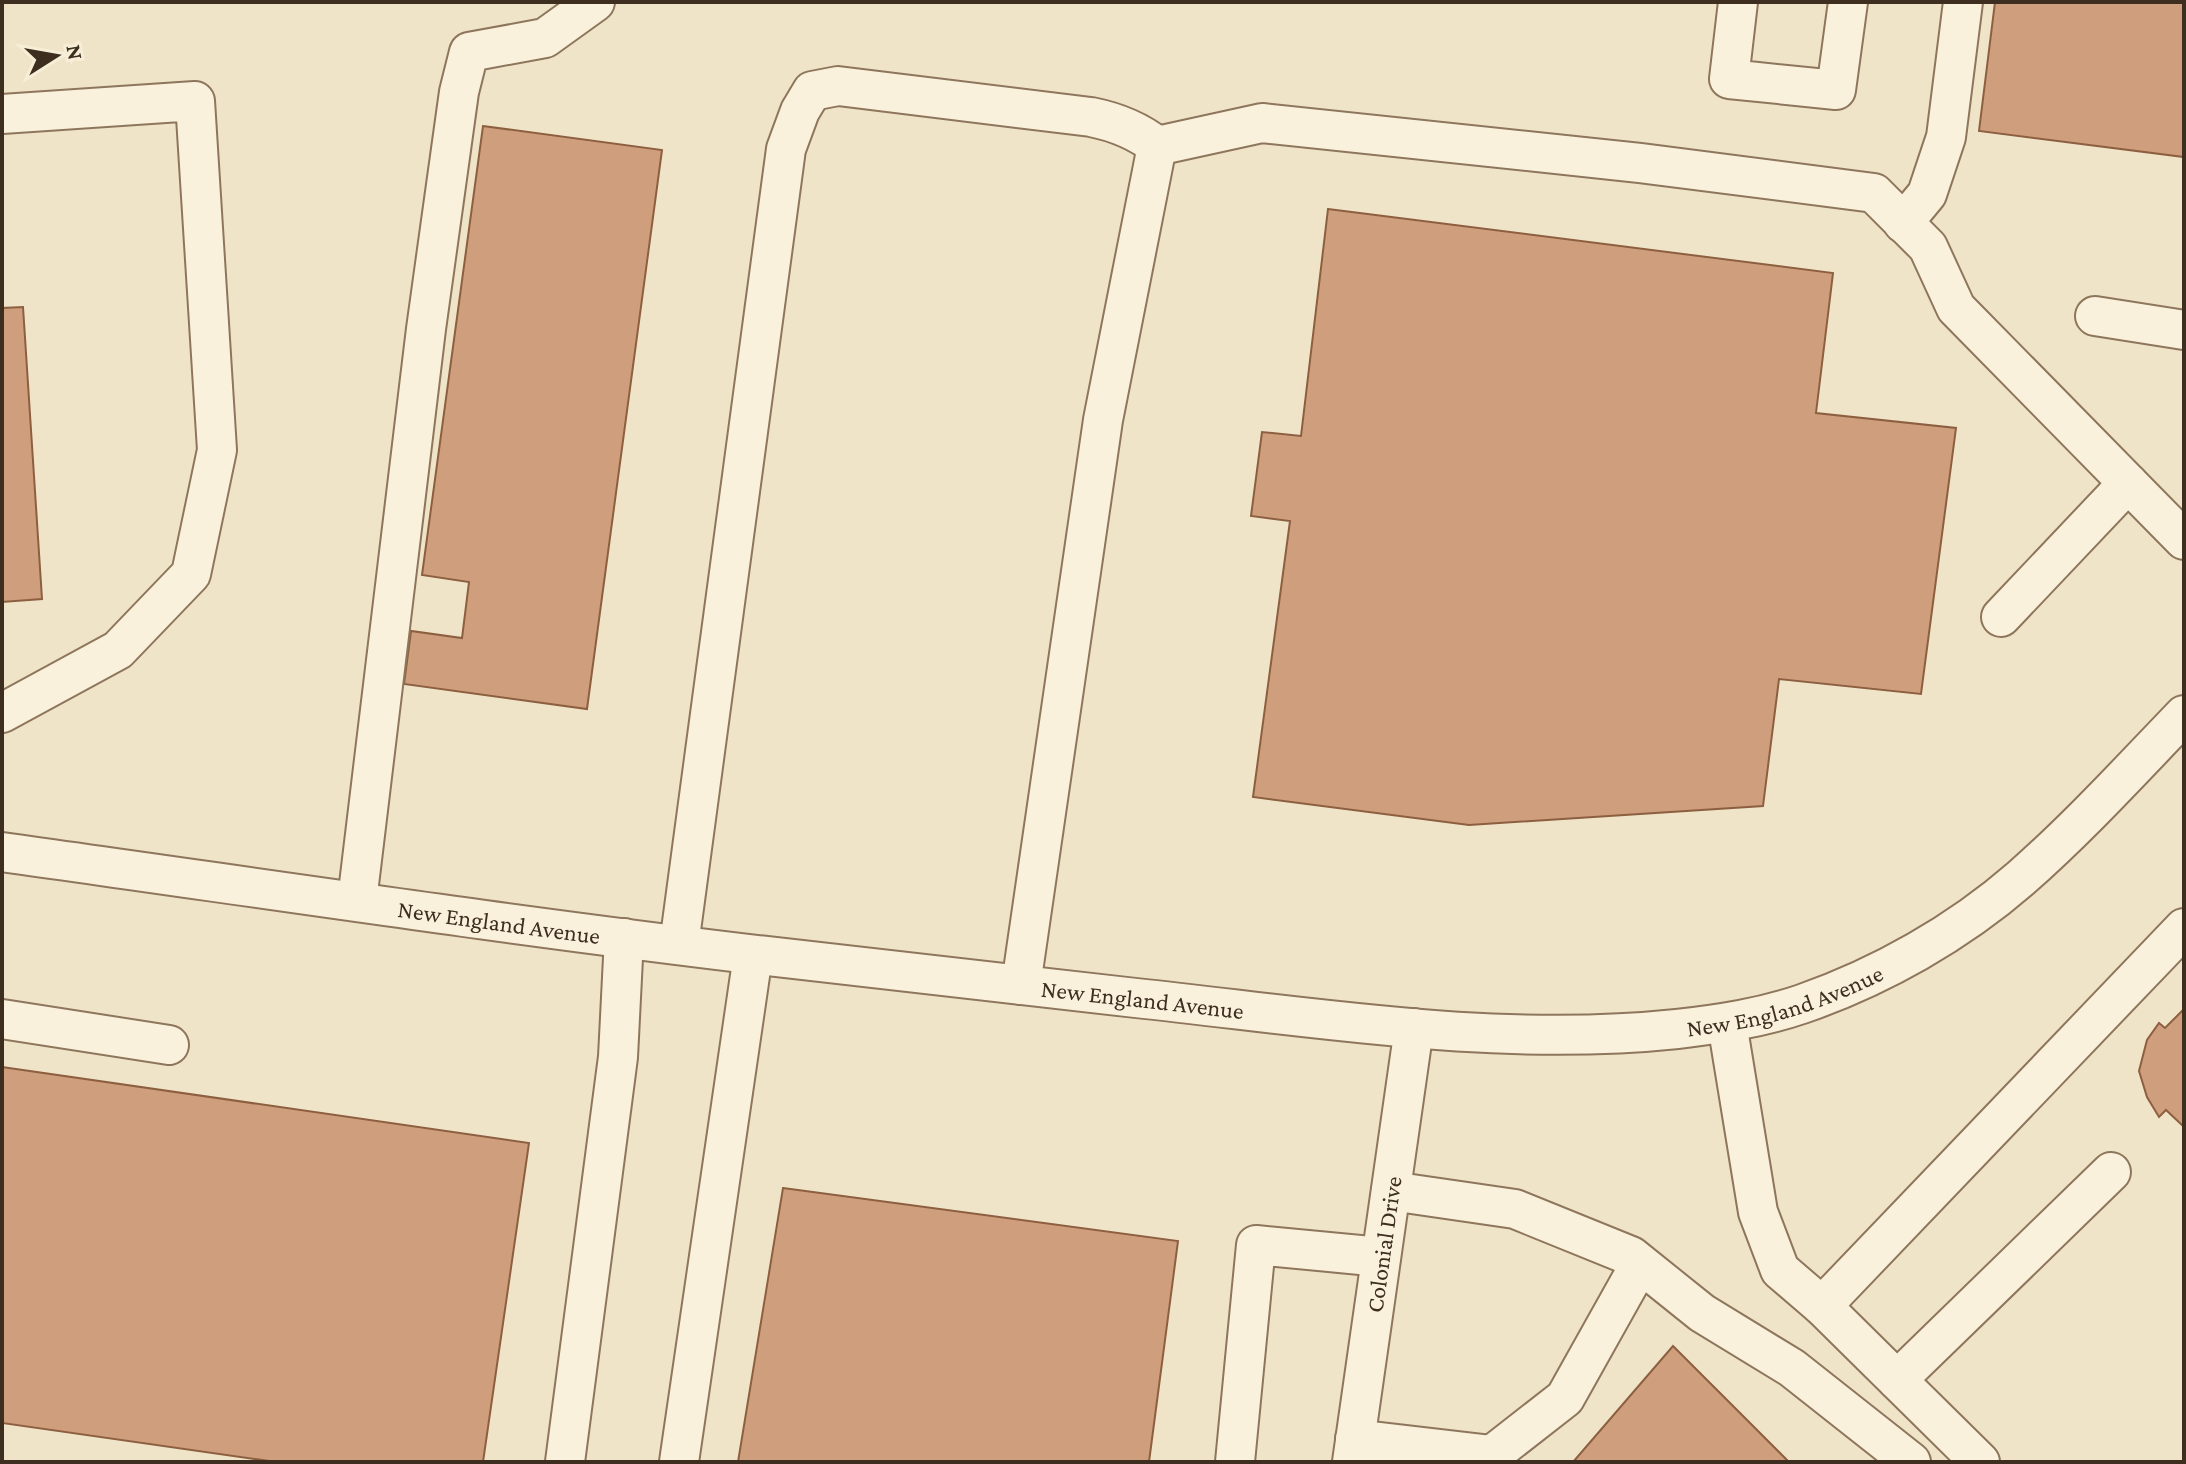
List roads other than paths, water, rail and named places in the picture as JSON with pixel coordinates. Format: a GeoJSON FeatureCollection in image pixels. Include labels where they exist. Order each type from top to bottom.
{"type":"FeatureCollection","features":[{"type":"Feature","properties":{"kind":"street"},"geometry":{"type":"LineString","coordinates":[[357,901],[427,315],[459,92],[469,52],[545,38],[595,2]]}},
{"type":"Feature","properties":{"kind":"street"},"geometry":{"type":"LineString","coordinates":[[1738,2],[1729,79],[1836,90],[1848,2]]}},
{"type":"Feature","properties":{"kind":"street"},"geometry":{"type":"LineString","coordinates":[[1903,223],[1927,194],[1946,137],[1963,2]]}},
{"type":"Feature","properties":{"kind":"street"},"geometry":{"type":"LineString","coordinates":[[679,945],[786,149],[800,111],[812,91],[838,86],[1091,117],[1114,122],[1157,146],[1262,123],[1640,163],[1874,193],[1928,247],[1956,308],[2184,540]]}},
{"type":"Feature","properties":{"kind":"street"},"geometry":{"type":"LineString","coordinates":[[2,114],[195,101],[217,450],[191,574],[118,650],[2,713]]}},
{"type":"Feature","properties":{"kind":"street"},"geometry":{"type":"LineString","coordinates":[[1021,985],[1103,420],[1157,146]]}},
{"type":"Feature","properties":{"kind":"street"},"geometry":{"type":"LineString","coordinates":[[2095,316],[2184,330]]}},
{"type":"Feature","properties":{"kind":"street"},"geometry":{"type":"LineString","coordinates":[[2001,617],[2128,483]]}},
{"type":"Feature","properties":{"kind":"street","name":"New England Avenue"},"geometry":{"type":"LineString","coordinates":[[2,852],[753,955],[1021,985],[1414,1028],[1547,1035],[1631,1034],[1727,1023],[1806,1003],[1877,972],[1924,947],[2028,871],[2184,715]]}},
{"type":"Feature","properties":{"kind":"street"},"geometry":{"type":"LineString","coordinates":[[1822,1306],[2184,928]]}},
{"type":"Feature","properties":{"kind":"street"},"geometry":{"type":"LineString","coordinates":[[565,1462],[618,1057],[624,938]]}},
{"type":"Feature","properties":{"kind":"street"},"geometry":{"type":"LineString","coordinates":[[679,1462],[753,955]]}},
{"type":"Feature","properties":{"kind":"street"},"geometry":{"type":"LineString","coordinates":[[2,1019],[169,1045]]}},
{"type":"Feature","properties":{"kind":"street"},"geometry":{"type":"LineString","coordinates":[[1727,1023],[1758,1212],[1780,1270],[1822,1306],[1980,1462]]}},
{"type":"Feature","properties":{"kind":"street","name":"Colonial Drive"},"geometry":{"type":"LineString","coordinates":[[1354,1450],[1414,1028]]}},
{"type":"Feature","properties":{"kind":"street"},"geometry":{"type":"LineString","coordinates":[[1897,1380],[2111,1172]]}},
{"type":"Feature","properties":{"kind":"street"},"geometry":{"type":"LineString","coordinates":[[1391,1191],[1515,1209],[1631,1256],[1702,1313],[1792,1368],[1911,1462]]}},
{"type":"Feature","properties":{"kind":"street"},"geometry":{"type":"LineString","coordinates":[[1235,1462],[1256,1245],[1381,1257]]}},
{"type":"Feature","properties":{"kind":"street"},"geometry":{"type":"LineString","coordinates":[[1354,1450],[1492,1459],[1565,1398],[1640,1264]]}}]}
